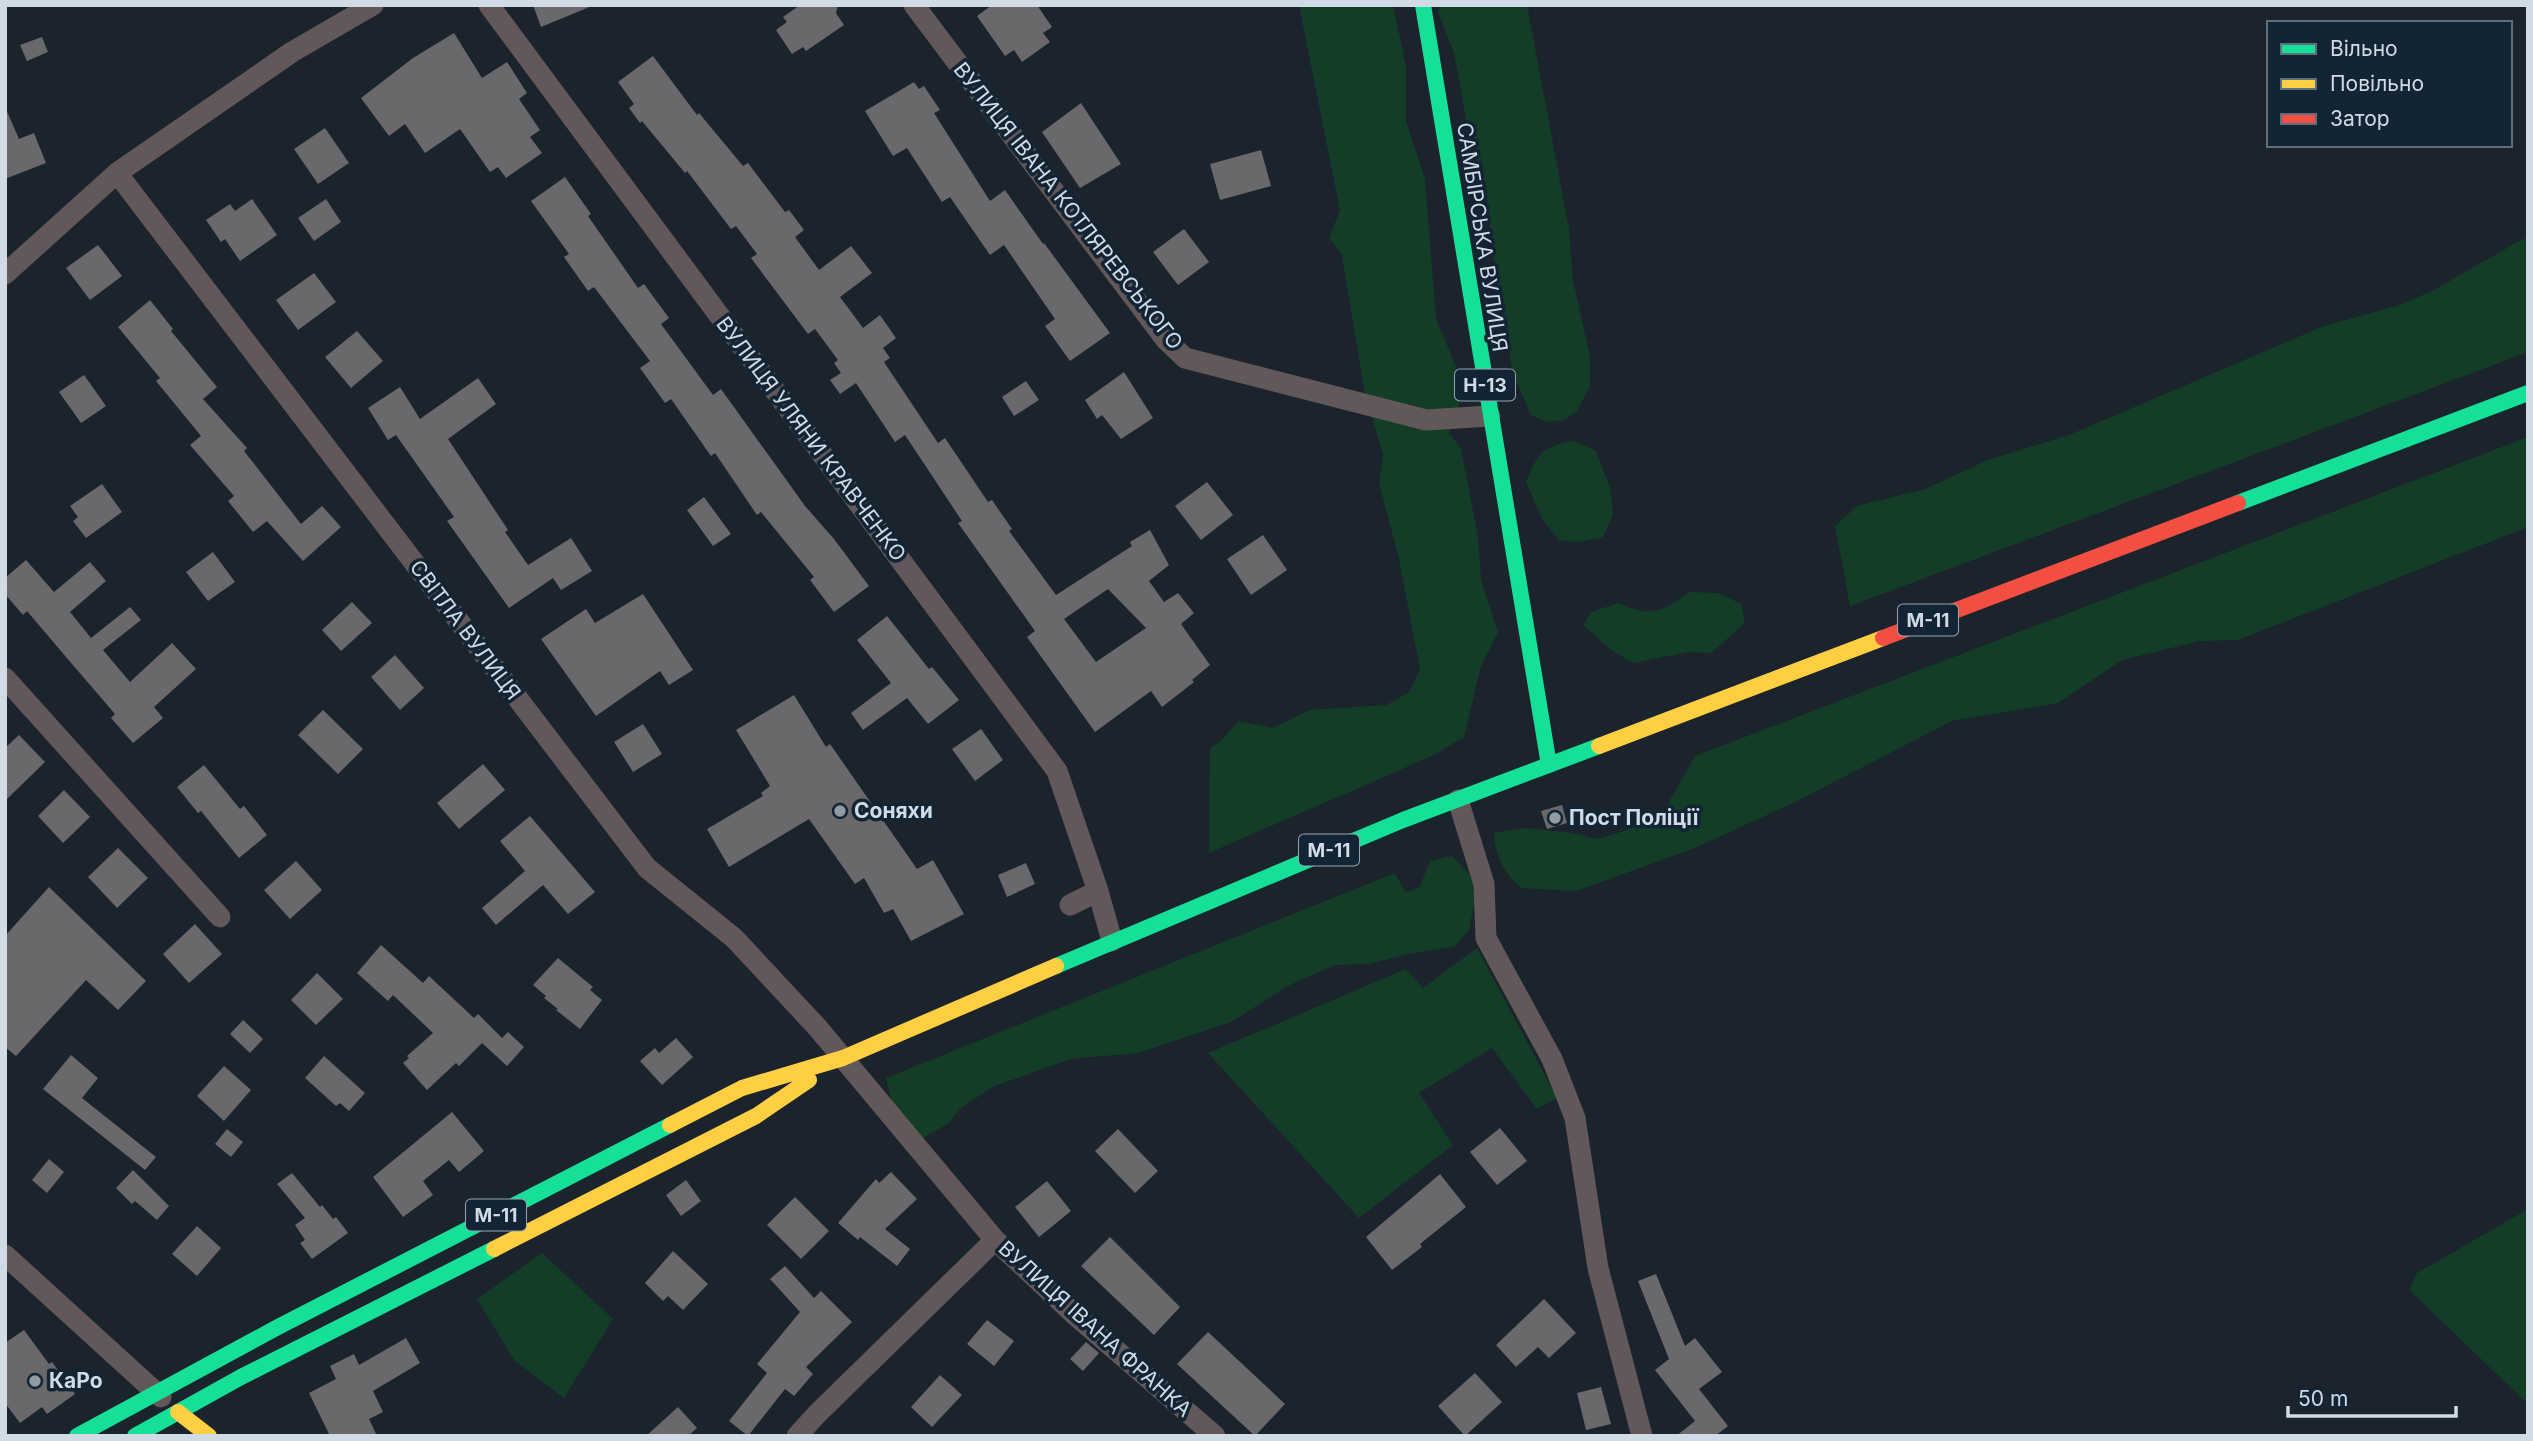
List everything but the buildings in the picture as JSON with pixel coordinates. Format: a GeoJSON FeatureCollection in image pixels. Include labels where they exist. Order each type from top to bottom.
{"type":"FeatureCollection","features":[{"type":"Feature","properties":{"kind":"main road","name":"САМБІРСЬКА ВУЛИЦЯ"},"geometry":{"type":"LineString","coordinates":[[1423,5],[1549,765]]}},
{"type":"Feature","properties":{"kind":"main road","name":"М-11"},"geometry":{"type":"LineString","coordinates":[[77,1436],[290,1321],[742,1088],[843,1058],[1112,941],[1403,820],[2528,393]]}},
{"type":"Feature","properties":{"kind":"main road","name":"М-11"},"geometry":{"type":"LineString","coordinates":[[135,1436],[253,1371],[755,1116],[843,1058]]}},
{"type":"Feature","properties":{"kind":"main road"},"geometry":{"type":"LineString","coordinates":[[178,1412],[209,1436]]}},
{"type":"Feature","properties":{"kind":"street"},"geometry":{"type":"LineString","coordinates":[[5,274],[117,173],[292,52],[373,5]]}},
{"type":"Feature","properties":{"kind":"street","name":"ВУЛИЦЯ УЛЯНИ КРАВЧЕНКО"},"geometry":{"type":"LineString","coordinates":[[489,5],[1057,771],[1112,941]]}},
{"type":"Feature","properties":{"kind":"street","name":"ВУЛИЦЯ ІВАНА КОТЛЯРЕВСЬКОГО"},"geometry":{"type":"LineString","coordinates":[[914,5],[1166,340],[1185,358],[1426,420],[1490,416]]}},
{"type":"Feature","properties":{"kind":"street","name":"СВІТЛА ВУЛИЦЯ"},"geometry":{"type":"LineString","coordinates":[[117,173],[647,868],[734,939],[843,1058]]}},
{"type":"Feature","properties":{"kind":"street"},"geometry":{"type":"LineString","coordinates":[[5,678],[220,917]]}},
{"type":"Feature","properties":{"kind":"street"},"geometry":{"type":"LineString","coordinates":[[1458,800],[1484,884],[1486,938],[1552,1059],[1575,1118],[1598,1268],[1642,1436]]}},
{"type":"Feature","properties":{"kind":"street"},"geometry":{"type":"LineString","coordinates":[[1070,905],[1098,891]]}},
{"type":"Feature","properties":{"kind":"street","name":"ВУЛИЦЯ ІВАНА ФРАНКА"},"geometry":{"type":"LineString","coordinates":[[843,1058],[995,1240],[1074,1314],[1215,1436]]}},
{"type":"Feature","properties":{"kind":"street"},"geometry":{"type":"LineString","coordinates":[[797,1436],[995,1240]]}},
{"type":"Feature","properties":{"kind":"street"},"geometry":{"type":"LineString","coordinates":[[5,1255],[178,1412]]}},
{"type":"Feature","properties":{"kind":"green space"},"geometry":{"type":"Polygon","coordinates":[[[1299,5],[1393,5],[1406,66],[1406,121],[1425,179],[1436,319],[1460,376],[1459,406],[1449,433],[1461,449],[1478,537],[1481,580],[1498,632],[1481,666],[1464,737],[1432,756],[1209,853],[1210,748],[1220,742],[1238,721],[1273,728],[1310,710],[1387,705],[1409,692],[1420,669],[1399,559],[1379,483],[1383,454],[1365,393],[1342,255],[1329,238],[1340,210],[1299,5]]]}},
{"type":"Feature","properties":{"kind":"green space"},"geometry":{"type":"Polygon","coordinates":[[[1440,5],[1527,5],[1569,229],[1573,281],[1590,356],[1590,386],[1577,411],[1564,420],[1546,422],[1531,415],[1513,374],[1494,261],[1485,182],[1473,157],[1454,53],[1438,12],[1440,5]]]}},
{"type":"Feature","properties":{"kind":"green space"},"geometry":{"type":"Polygon","coordinates":[[[2528,238],[2528,352],[1850,606],[1835,526],[1857,506],[1925,489],[1988,460],[2069,435],[2321,327],[2400,305],[2434,290],[2528,238]]]}},
{"type":"Feature","properties":{"kind":"green space"},"geometry":{"type":"Polygon","coordinates":[[[2528,437],[2528,527],[2238,640],[2200,641],[2122,660],[2058,703],[1952,721],[1793,803],[1695,848],[1576,891],[1521,888],[1505,870],[1498,857],[1494,833],[1526,828],[1598,839],[1627,830],[1662,814],[1695,756],[2528,437]]]}},
{"type":"Feature","properties":{"kind":"green space"},"geometry":{"type":"Polygon","coordinates":[[[1575,441],[1596,451],[1611,491],[1613,515],[1603,537],[1577,542],[1559,540],[1542,519],[1526,482],[1543,452],[1556,445],[1575,441]]]}},
{"type":"Feature","properties":{"kind":"green space"},"geometry":{"type":"Polygon","coordinates":[[[1689,592],[1718,593],[1741,604],[1745,623],[1711,653],[1688,652],[1633,663],[1611,650],[1583,625],[1591,612],[1619,603],[1630,608],[1656,611],[1689,592]]]}},
{"type":"Feature","properties":{"kind":"green space"},"geometry":{"type":"Polygon","coordinates":[[[1452,856],[1478,883],[1469,930],[1454,947],[1408,954],[1369,964],[1335,965],[1290,985],[1231,1022],[1138,1053],[1071,1059],[992,1087],[960,1109],[949,1123],[923,1138],[898,1130],[886,1078],[1395,873],[1405,892],[1419,888],[1430,861],[1452,856]]]}},
{"type":"Feature","properties":{"kind":"green space"},"geometry":{"type":"Polygon","coordinates":[[[1477,948],[1557,1098],[1537,1109],[1492,1048],[1419,1093],[1453,1145],[1359,1218],[1208,1053],[1406,969],[1423,988],[1477,948]]]}},
{"type":"Feature","properties":{"kind":"green space"},"geometry":{"type":"Polygon","coordinates":[[[2528,1209],[2528,1404],[2409,1290],[2417,1273],[2528,1209]]]}},
{"type":"Feature","properties":{"kind":"green space"},"geometry":{"type":"Polygon","coordinates":[[[542,1253],[613,1319],[564,1398],[514,1360],[477,1299],[542,1253]]]}},
{"type":"Feature","properties":{"kind":"traffic: fast"},"geometry":{"type":"LineString","coordinates":[[1423,5],[1549,765]]}},
{"type":"Feature","properties":{"kind":"traffic: fast"},"geometry":{"type":"LineString","coordinates":[[2238,503],[2528,393]]}},
{"type":"Feature","properties":{"kind":"traffic: fast"},"geometry":{"type":"LineString","coordinates":[[1056,966],[1403,820],[1599,746]]}},
{"type":"Feature","properties":{"kind":"traffic: fast"},"geometry":{"type":"LineString","coordinates":[[77,1436],[278,1327],[670,1125]]}},
{"type":"Feature","properties":{"kind":"traffic: fast"},"geometry":{"type":"LineString","coordinates":[[135,1436],[241,1377],[494,1249]]}},
{"type":"Feature","properties":{"kind":"traffic: slow"},"geometry":{"type":"LineString","coordinates":[[1599,746],[1883,638]]}},
{"type":"Feature","properties":{"kind":"traffic: slow"},"geometry":{"type":"LineString","coordinates":[[670,1125],[742,1088],[843,1058],[1056,966]]}},
{"type":"Feature","properties":{"kind":"traffic: slow"},"geometry":{"type":"LineString","coordinates":[[494,1249],[756,1116],[809,1080]]}},
{"type":"Feature","properties":{"kind":"traffic: slow"},"geometry":{"type":"LineString","coordinates":[[178,1412],[209,1436]]}},
{"type":"Feature","properties":{"kind":"traffic: jam"},"geometry":{"type":"LineString","coordinates":[[1883,638],[2238,503]]}},
{"type":"Feature","properties":{"kind":"place","name":"Соняхи"},"geometry":{"type":"Point","coordinates":[840,811]}},
{"type":"Feature","properties":{"kind":"place","name":"Пост Поліції"},"geometry":{"type":"Point","coordinates":[1555,818]}},
{"type":"Feature","properties":{"kind":"place","name":"КаРо"},"geometry":{"type":"Point","coordinates":[35,1381]}}]}
